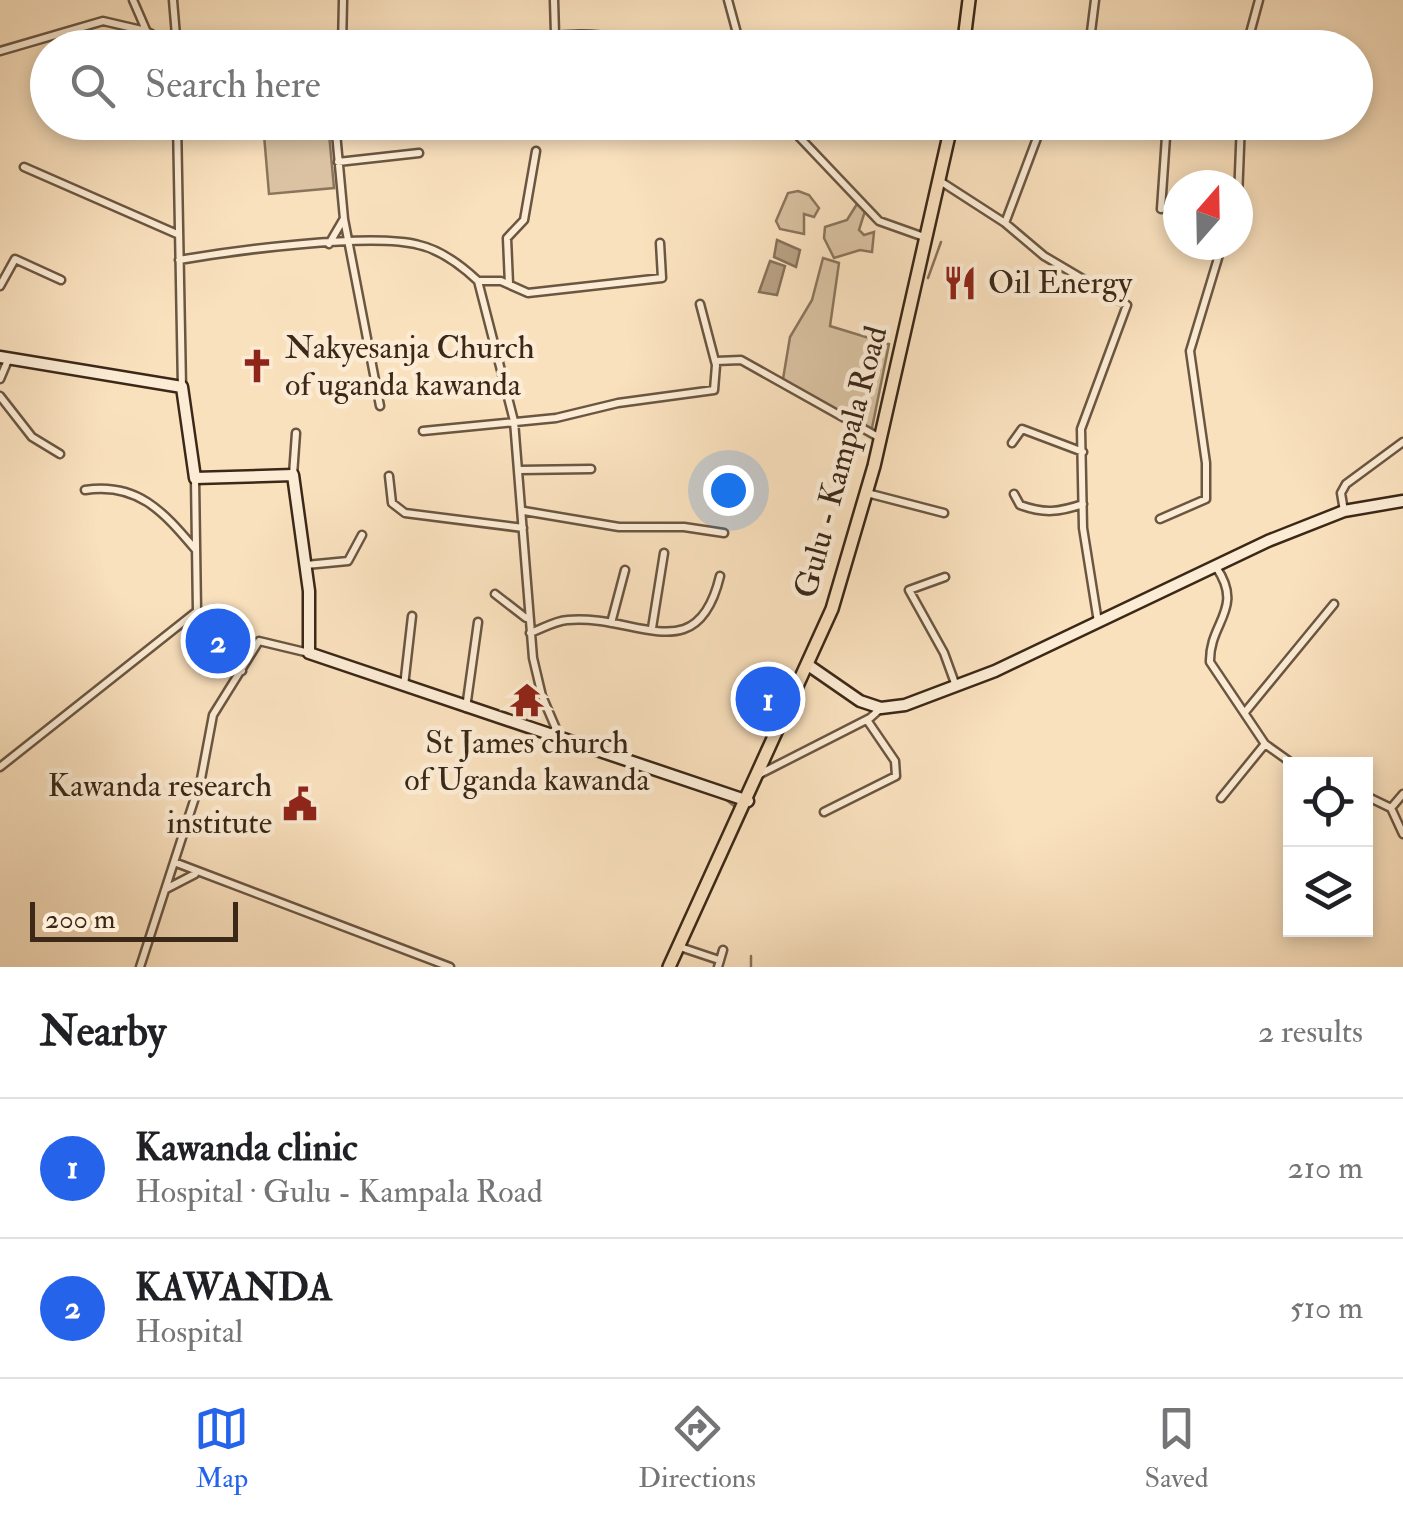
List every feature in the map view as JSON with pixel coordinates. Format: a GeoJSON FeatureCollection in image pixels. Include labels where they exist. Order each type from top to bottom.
{"type":"FeatureCollection","features":[{"type":"Feature","properties":{"kind":"main road"},"geometry":{"type":"LineString","coordinates":[[966,30],[970,0]]}},
{"type":"Feature","properties":{"kind":"main road","name":"Gulu - Kampala Road"},"geometry":{"type":"LineString","coordinates":[[669,967],[748,801],[832,609],[867,493],[948,140]]}},
{"type":"Feature","properties":{"kind":"street"},"geometry":{"type":"LineString","coordinates":[[133,0],[146,30]]}},
{"type":"Feature","properties":{"kind":"street"},"geometry":{"type":"LineString","coordinates":[[173,0],[176,30]]}},
{"type":"Feature","properties":{"kind":"street"},"geometry":{"type":"LineString","coordinates":[[342,30],[343,0]]}},
{"type":"Feature","properties":{"kind":"street"},"geometry":{"type":"LineString","coordinates":[[554,0],[556,30]]}},
{"type":"Feature","properties":{"kind":"street"},"geometry":{"type":"LineString","coordinates":[[728,0],[736,30]]}},
{"type":"Feature","properties":{"kind":"street"},"geometry":{"type":"LineString","coordinates":[[1091,30],[1096,0]]}},
{"type":"Feature","properties":{"kind":"street"},"geometry":{"type":"LineString","coordinates":[[1251,30],[1259,0]]}},
{"type":"Feature","properties":{"kind":"street"},"geometry":{"type":"LineString","coordinates":[[71,30],[88,22],[111,22],[142,30]]}},
{"type":"Feature","properties":{"kind":"street"},"geometry":{"type":"LineString","coordinates":[[0,51],[30,44]]}},
{"type":"Feature","properties":{"kind":"street"},"geometry":{"type":"LineString","coordinates":[[177,140],[182,387],[195,478],[198,610],[214,654],[242,671]]}},
{"type":"Feature","properties":{"kind":"street"},"geometry":{"type":"LineString","coordinates":[[336,140],[344,219],[380,406]]}},
{"type":"Feature","properties":{"kind":"street"},"geometry":{"type":"LineString","coordinates":[[804,140],[878,221],[926,237]]}},
{"type":"Feature","properties":{"kind":"street"},"geometry":{"type":"LineString","coordinates":[[1005,223],[1036,140]]}},
{"type":"Feature","properties":{"kind":"street"},"geometry":{"type":"LineString","coordinates":[[1161,209],[1165,140]]}},
{"type":"Feature","properties":{"kind":"street"},"geometry":{"type":"LineString","coordinates":[[1239,170],[1240,140]]}},
{"type":"Feature","properties":{"kind":"street"},"geometry":{"type":"LineString","coordinates":[[509,284],[507,238],[524,220],[536,151]]}},
{"type":"Feature","properties":{"kind":"street"},"geometry":{"type":"LineString","coordinates":[[338,162],[419,153]]}},
{"type":"Feature","properties":{"kind":"street"},"geometry":{"type":"LineString","coordinates":[[24,167],[177,234]]}},
{"type":"Feature","properties":{"kind":"street"},"geometry":{"type":"LineString","coordinates":[[940,181],[1005,223],[1044,256],[1127,304],[1114,346],[1086,406],[1083,504],[1098,622]]}},
{"type":"Feature","properties":{"kind":"street"},"geometry":{"type":"LineString","coordinates":[[328,244],[344,219]]}},
{"type":"Feature","properties":{"kind":"street"},"geometry":{"type":"LineString","coordinates":[[179,260],[328,244],[421,245],[450,259],[478,281],[509,284],[528,293],[662,278],[660,243]]}},
{"type":"Feature","properties":{"kind":"street"},"geometry":{"type":"LineString","coordinates":[[0,286],[15,259],[61,280]]}},
{"type":"Feature","properties":{"kind":"street"},"geometry":{"type":"LineString","coordinates":[[1160,519],[1206,499],[1206,462],[1190,352],[1218,260]]}},
{"type":"Feature","properties":{"kind":"street"},"geometry":{"type":"LineString","coordinates":[[478,281],[514,421],[524,511],[529,634],[542,696],[560,739]]}},
{"type":"Feature","properties":{"kind":"street"},"geometry":{"type":"LineString","coordinates":[[423,431],[709,392],[716,385],[716,362],[700,304]]}},
{"type":"Feature","properties":{"kind":"street"},"geometry":{"type":"LineString","coordinates":[[0,379],[4,358],[182,387]]}},
{"type":"Feature","properties":{"kind":"street"},"geometry":{"type":"LineString","coordinates":[[716,362],[740,360],[880,438]]}},
{"type":"Feature","properties":{"kind":"street"},"geometry":{"type":"LineString","coordinates":[[0,396],[32,437],[60,454]]}},
{"type":"Feature","properties":{"kind":"street"},"geometry":{"type":"LineString","coordinates":[[1012,443],[1022,430],[1082,452]]}},
{"type":"Feature","properties":{"kind":"street"},"geometry":{"type":"LineString","coordinates":[[296,434],[294,475],[306,565],[309,654]]}},
{"type":"Feature","properties":{"kind":"street"},"geometry":{"type":"LineString","coordinates":[[1344,511],[1342,493],[1346,484],[1403,442]]}},
{"type":"Feature","properties":{"kind":"street"},"geometry":{"type":"LineString","coordinates":[[520,470],[591,469]]}},
{"type":"Feature","properties":{"kind":"street"},"geometry":{"type":"LineString","coordinates":[[195,478],[294,475]]}},
{"type":"Feature","properties":{"kind":"street"},"geometry":{"type":"LineString","coordinates":[[390,476],[392,503],[405,513],[523,528]]}},
{"type":"Feature","properties":{"kind":"street"},"geometry":{"type":"LineString","coordinates":[[85,490],[116,486],[140,498],[166,516],[196,550]]}},
{"type":"Feature","properties":{"kind":"street"},"geometry":{"type":"LineString","coordinates":[[867,493],[944,513]]}},
{"type":"Feature","properties":{"kind":"street"},"geometry":{"type":"LineString","coordinates":[[1014,494],[1020,505],[1040,512],[1083,504]]}},
{"type":"Feature","properties":{"kind":"street"},"geometry":{"type":"LineString","coordinates":[[808,665],[850,695],[881,708],[905,705],[956,686],[1344,511],[1403,501]]}},
{"type":"Feature","properties":{"kind":"street"},"geometry":{"type":"LineString","coordinates":[[524,511],[619,528],[684,527],[724,533]]}},
{"type":"Feature","properties":{"kind":"street"},"geometry":{"type":"LineString","coordinates":[[306,565],[348,561],[362,534]]}},
{"type":"Feature","properties":{"kind":"street"},"geometry":{"type":"LineString","coordinates":[[652,628],[664,553]]}},
{"type":"Feature","properties":{"kind":"street"},"geometry":{"type":"LineString","coordinates":[[1216,566],[1227,583],[1228,606],[1210,662],[1246,710],[1265,744],[1283,757]]}},
{"type":"Feature","properties":{"kind":"street"},"geometry":{"type":"LineString","coordinates":[[611,623],[624,570]]}},
{"type":"Feature","properties":{"kind":"street"},"geometry":{"type":"LineString","coordinates":[[529,634],[566,620],[676,634],[694,627],[710,607],[720,576]]}},
{"type":"Feature","properties":{"kind":"street"},"geometry":{"type":"LineString","coordinates":[[945,577],[910,590],[944,653],[956,686]]}},
{"type":"Feature","properties":{"kind":"street"},"geometry":{"type":"LineString","coordinates":[[495,594],[528,618]]}},
{"type":"Feature","properties":{"kind":"street"},"geometry":{"type":"LineString","coordinates":[[1246,710],[1334,604]]}},
{"type":"Feature","properties":{"kind":"street"},"geometry":{"type":"LineString","coordinates":[[0,768],[198,610]]}},
{"type":"Feature","properties":{"kind":"street"},"geometry":{"type":"LineString","coordinates":[[403,687],[412,616]]}},
{"type":"Feature","properties":{"kind":"street"},"geometry":{"type":"LineString","coordinates":[[466,708],[478,622]]}},
{"type":"Feature","properties":{"kind":"street"},"geometry":{"type":"LineString","coordinates":[[140,967],[206,763],[210,724],[261,641],[748,801]]}},
{"type":"Feature","properties":{"kind":"street"},"geometry":{"type":"LineString","coordinates":[[760,774],[866,720],[881,708]]}},
{"type":"Feature","properties":{"kind":"street"},"geometry":{"type":"LineString","coordinates":[[824,812],[896,776],[895,761],[866,720]]}},
{"type":"Feature","properties":{"kind":"street"},"geometry":{"type":"LineString","coordinates":[[1220,798],[1265,744]]}},
{"type":"Feature","properties":{"kind":"street"},"geometry":{"type":"LineString","coordinates":[[1391,808],[1403,794]]}},
{"type":"Feature","properties":{"kind":"street"},"geometry":{"type":"LineString","coordinates":[[1373,799],[1391,808],[1403,834]]}},
{"type":"Feature","properties":{"kind":"street"},"geometry":{"type":"LineString","coordinates":[[174,862],[196,874],[450,967]]}},
{"type":"Feature","properties":{"kind":"street"},"geometry":{"type":"LineString","coordinates":[[164,891],[196,874]]}},
{"type":"Feature","properties":{"kind":"street"},"geometry":{"type":"LineString","coordinates":[[679,946],[718,964],[724,950]]}},
{"type":"Feature","properties":{"kind":"shaded area"},"geometry":{"type":"Polygon","coordinates":[[[264,140],[330,140],[334,188],[269,194],[264,140]]]}},
{"type":"Feature","properties":{"kind":"shaded area"},"geometry":{"type":"Polygon","coordinates":[[[788,193],[809,195],[819,208],[814,217],[804,214],[804,234],[780,229],[776,221],[788,193]]]}},
{"type":"Feature","properties":{"kind":"shaded area"},"geometry":{"type":"Polygon","coordinates":[[[857,204],[865,211],[859,230],[864,235],[874,232],[872,252],[860,250],[834,258],[824,238],[825,227],[847,220],[857,204]]]}},
{"type":"Feature","properties":{"kind":"shaded area"},"geometry":{"type":"Polygon","coordinates":[[[777,240],[800,250],[796,267],[774,257],[777,240]]]}},
{"type":"Feature","properties":{"kind":"shaded area"},"geometry":{"type":"Polygon","coordinates":[[[823,258],[839,263],[830,326],[889,344],[871,433],[783,379],[790,337],[812,300],[823,258]]]}},
{"type":"Feature","properties":{"kind":"shaded area"},"geometry":{"type":"Polygon","coordinates":[[[770,261],[785,266],[777,295],[759,292],[770,261]]]}},
{"type":"Feature","properties":{"kind":"waterway"},"geometry":{"type":"LineString","coordinates":[[928,278],[941,242]]}},
{"type":"Feature","properties":{"kind":"waterway"},"geometry":{"type":"LineString","coordinates":[[724,798],[734,806]]}},
{"type":"Feature","properties":{"kind":"waterway"},"geometry":{"type":"LineString","coordinates":[[751,956],[751,967]]}},
{"type":"Feature","properties":{"kind":"place","name":"Oil Energy"},"geometry":{"type":"Point","coordinates":[960,283]}},
{"type":"Feature","properties":{"kind":"place","name":"Nakyesanja Church of uganda kawanda"},"geometry":{"type":"Point","coordinates":[257,366]}},
{"type":"Feature","properties":{"kind":"place","name":"KAWANDA"},"geometry":{"type":"Point","coordinates":[218,641]}},
{"type":"Feature","properties":{"kind":"place","name":"Kawanda clinic"},"geometry":{"type":"Point","coordinates":[768,699]}},
{"type":"Feature","properties":{"kind":"place","name":"St James church of Uganda kawanda"},"geometry":{"type":"Point","coordinates":[527,700]}},
{"type":"Feature","properties":{"kind":"place","name":"Kawanda research institute"},"geometry":{"type":"Point","coordinates":[300,804]}}]}
